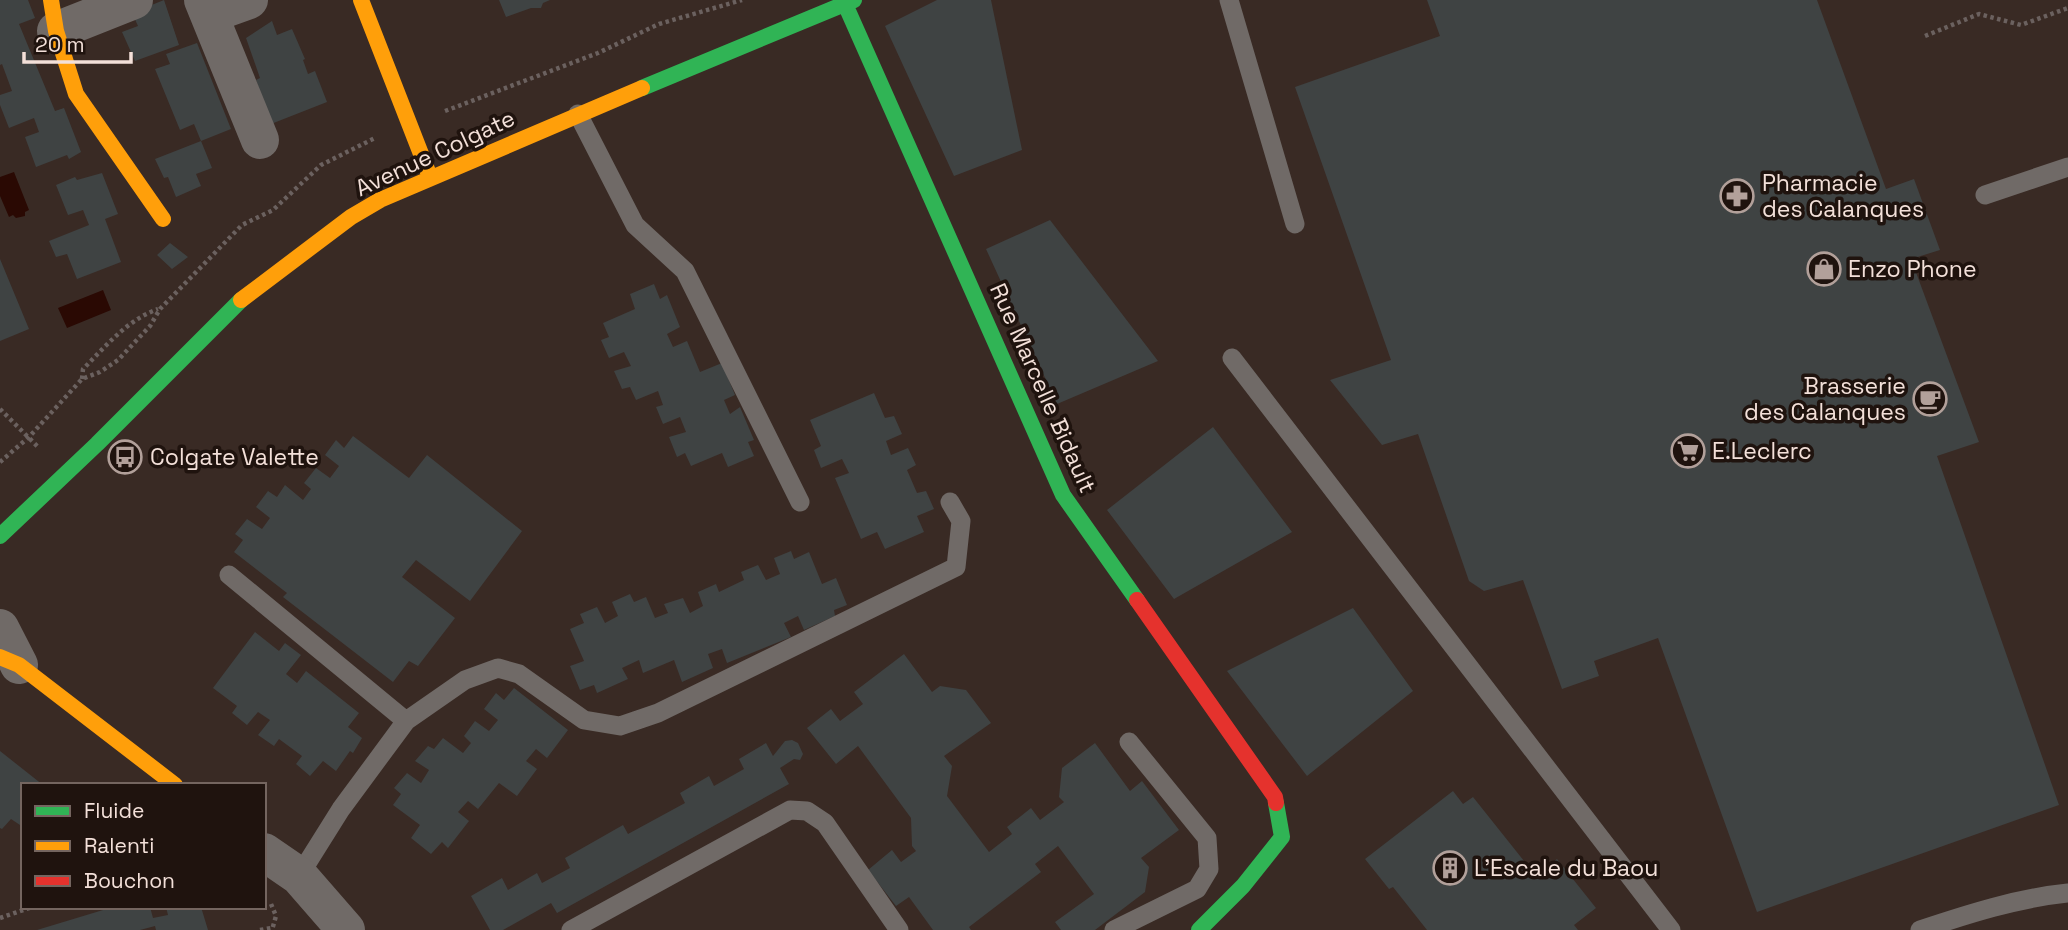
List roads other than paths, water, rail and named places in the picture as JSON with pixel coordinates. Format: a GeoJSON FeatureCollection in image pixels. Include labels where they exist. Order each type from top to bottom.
{"type":"FeatureCollection","features":[{"type":"Feature","properties":{"kind":"street"},"geometry":{"type":"LineString","coordinates":[[134,0],[54,15],[76,94],[163,219]]}},
{"type":"Feature","properties":{"kind":"street"},"geometry":{"type":"LineString","coordinates":[[248,0],[207,7],[260,140]]}},
{"type":"Feature","properties":{"kind":"street"},"geometry":{"type":"LineString","coordinates":[[361,0],[430,177]]}},
{"type":"Feature","properties":{"kind":"street","name":"Avenue Colgate"},"geometry":{"type":"LineString","coordinates":[[0,548],[4,534],[243,298],[351,217],[430,177],[848,1]]}},
{"type":"Feature","properties":{"kind":"street","name":"Rue Marcelle Bidault"},"geometry":{"type":"LineString","coordinates":[[848,1],[1063,495],[1275,797],[1282,837],[1256,872],[1199,930]]}},
{"type":"Feature","properties":{"kind":"street"},"geometry":{"type":"LineString","coordinates":[[0,628],[9,661],[172,783]]}},
{"type":"Feature","properties":{"kind":"street"},"geometry":{"type":"LineString","coordinates":[[266,855],[283,885],[339,928]]}},
{"type":"Feature","properties":{"kind":"lane"},"geometry":{"type":"LineString","coordinates":[[1229,0],[1295,224]]}},
{"type":"Feature","properties":{"kind":"lane"},"geometry":{"type":"LineString","coordinates":[[578,114],[635,225],[685,271],[800,502]]}},
{"type":"Feature","properties":{"kind":"lane"},"geometry":{"type":"LineString","coordinates":[[1985,195],[2068,167]]}},
{"type":"Feature","properties":{"kind":"lane"},"geometry":{"type":"LineString","coordinates":[[1232,358],[1671,930]]}},
{"type":"Feature","properties":{"kind":"lane"},"geometry":{"type":"LineString","coordinates":[[283,885],[406,721],[465,680],[498,668],[519,674],[584,720],[620,726],[658,713],[956,566],[961,521],[950,502]]}},
{"type":"Feature","properties":{"kind":"lane"},"geometry":{"type":"LineString","coordinates":[[229,575],[406,721]]}},
{"type":"Feature","properties":{"kind":"lane"},"geometry":{"type":"LineString","coordinates":[[1114,930],[1197,889],[1209,869],[1207,838],[1129,741]]}},
{"type":"Feature","properties":{"kind":"lane"},"geometry":{"type":"LineString","coordinates":[[571,930],[790,810],[807,811],[825,823],[899,930]]}},
{"type":"Feature","properties":{"kind":"lane"},"geometry":{"type":"LineString","coordinates":[[1920,930],[1961,916],[2046,895],[2068,893]]}},
{"type":"Feature","properties":{"kind":"place","name":"Pharmacie des Calanques"},"geometry":{"type":"Point","coordinates":[1737,196]}},
{"type":"Feature","properties":{"kind":"place","name":"Enzo Phone"},"geometry":{"type":"Point","coordinates":[1824,269]}},
{"type":"Feature","properties":{"kind":"place","name":"Brasserie des Calanques"},"geometry":{"type":"Point","coordinates":[1930,399]}},
{"type":"Feature","properties":{"kind":"place","name":"E.Leclerc"},"geometry":{"type":"Point","coordinates":[1688,451]}},
{"type":"Feature","properties":{"kind":"place","name":"Colgate Valette"},"geometry":{"type":"Point","coordinates":[125,457]}},
{"type":"Feature","properties":{"kind":"place","name":"L'Escale du Baou"},"geometry":{"type":"Point","coordinates":[1450,868]}}]}
